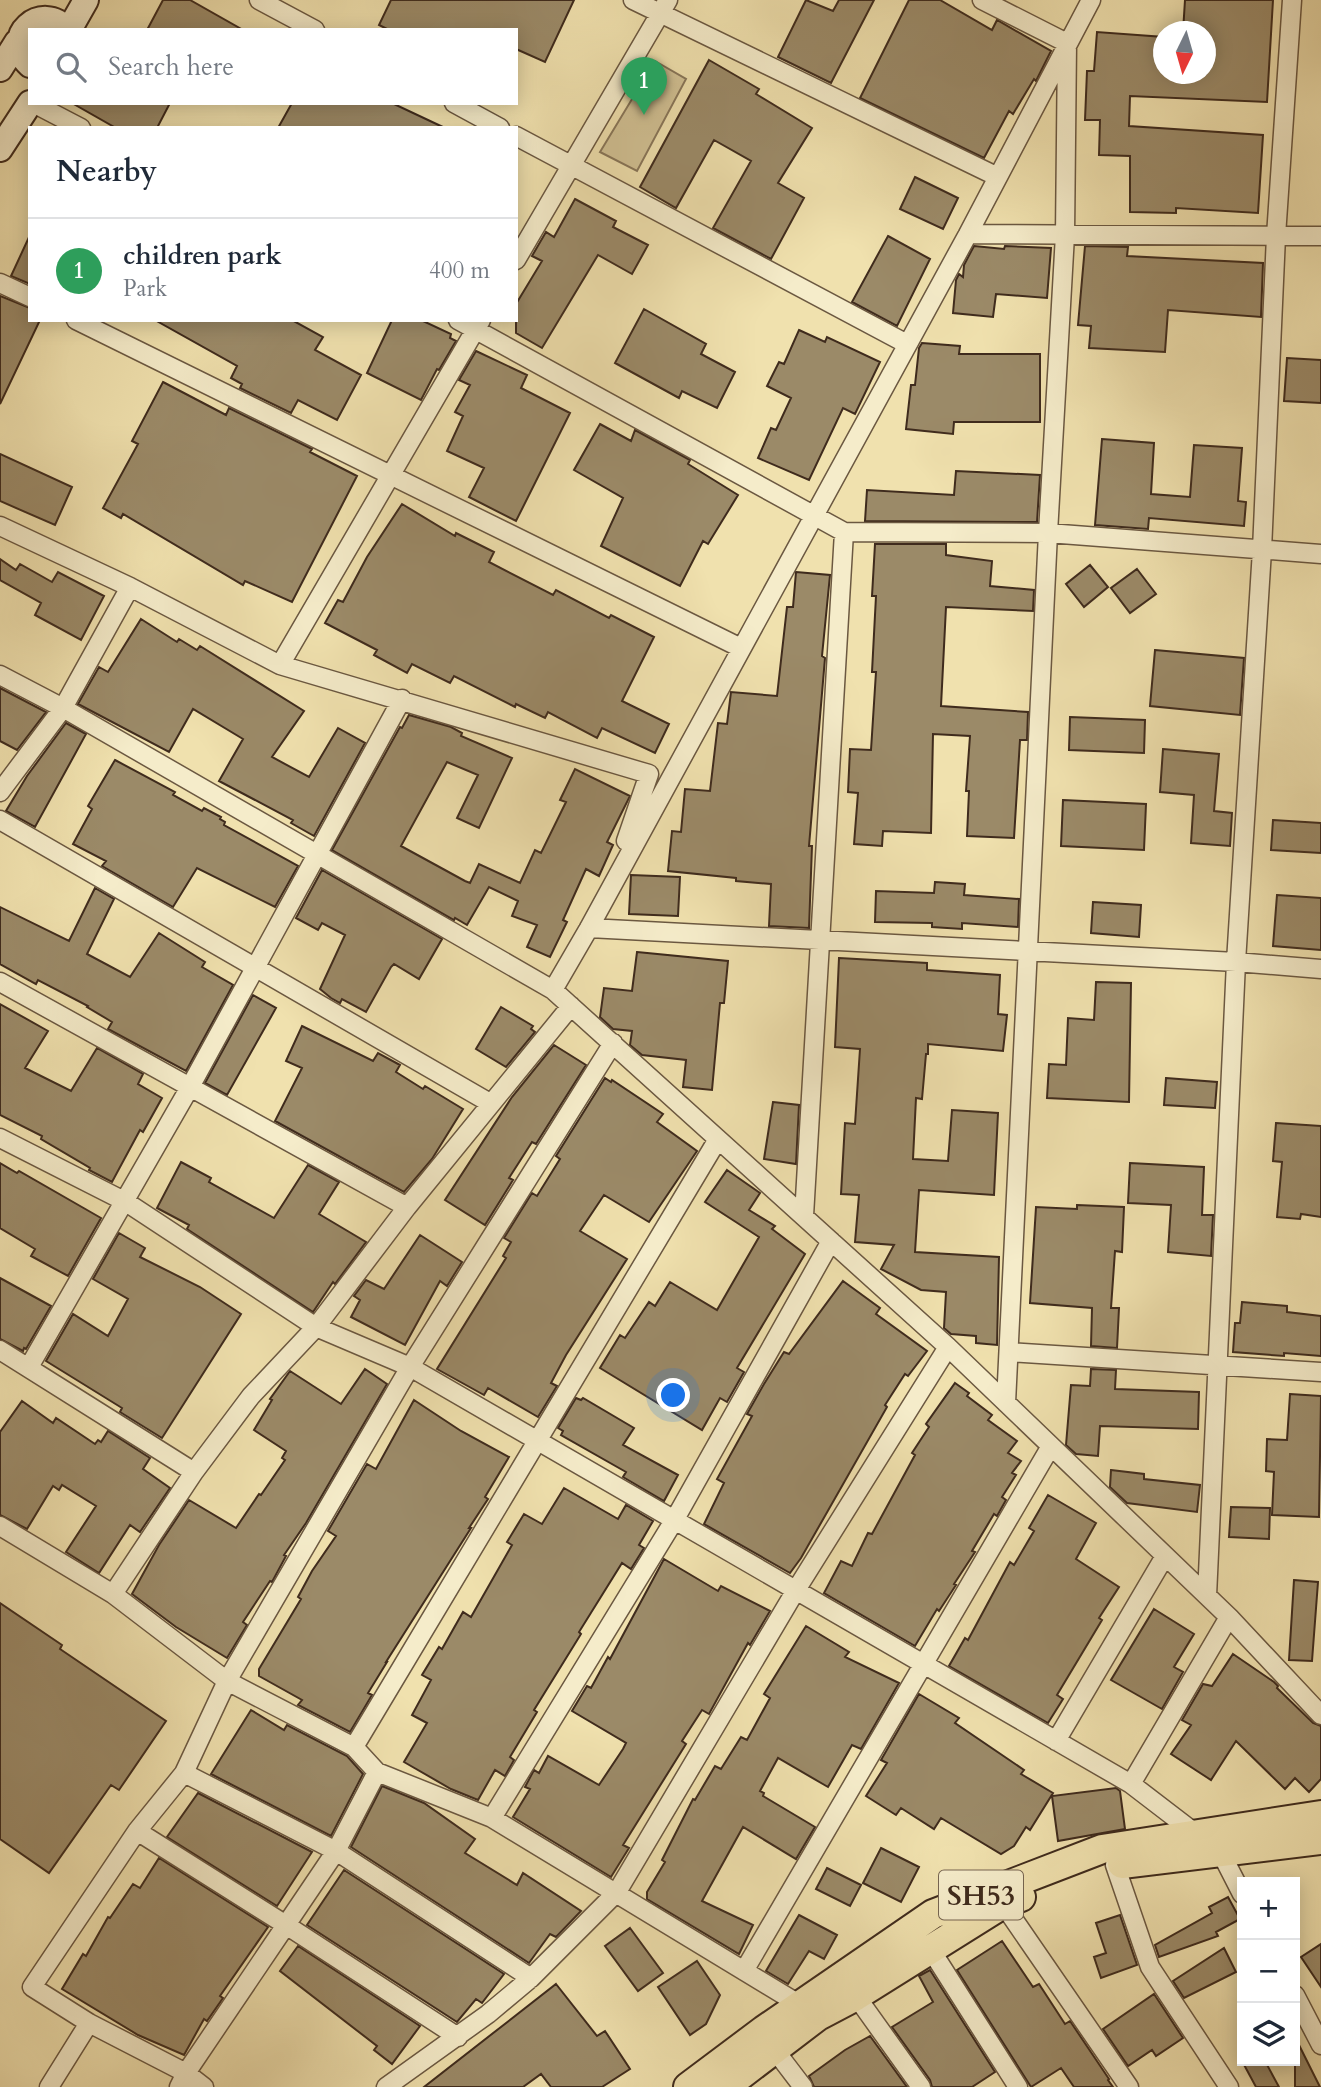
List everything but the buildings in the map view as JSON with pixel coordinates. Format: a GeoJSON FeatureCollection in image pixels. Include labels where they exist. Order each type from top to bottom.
{"type":"FeatureCollection","features":[{"type":"Feature","properties":{"kind":"main road"},"geometry":{"type":"LineString","coordinates":[[0,69],[24,26],[45,0]]}},
{"type":"Feature","properties":{"kind":"main road"},"geometry":{"type":"LineString","coordinates":[[69,28],[86,0]]}},
{"type":"Feature","properties":{"kind":"main road"},"geometry":{"type":"LineString","coordinates":[[30,20],[47,17],[55,19],[66,28]]}},
{"type":"Feature","properties":{"kind":"main road"},"geometry":{"type":"LineString","coordinates":[[17,42],[22,59],[28,64]]}},
{"type":"Feature","properties":{"kind":"main road"},"geometry":{"type":"LineString","coordinates":[[0,149],[31,105]]}},
{"type":"Feature","properties":{"kind":"main road","name":"SH53"},"geometry":{"type":"LineString","coordinates":[[688,2087],[809,2011],[933,1913],[1102,1849],[1321,1815]]}},
{"type":"Feature","properties":{"kind":"main road","name":"SH53"},"geometry":{"type":"LineString","coordinates":[[725,2087],[774,2049],[809,2011],[856,1996],[1003,1904],[1090,1871],[1115,1865],[1321,1840]]}},
{"type":"Feature","properties":{"kind":"street"},"geometry":{"type":"LineString","coordinates":[[259,0],[311,28]]}},
{"type":"Feature","properties":{"kind":"street"},"geometry":{"type":"LineString","coordinates":[[633,0],[664,7],[998,177]]}},
{"type":"Feature","properties":{"kind":"street"},"geometry":{"type":"LineString","coordinates":[[982,0],[1067,43]]}},
{"type":"Feature","properties":{"kind":"street"},"geometry":{"type":"LineString","coordinates":[[552,990],[589,928],[968,234],[1091,0]]}},
{"type":"Feature","properties":{"kind":"street"},"geometry":{"type":"LineString","coordinates":[[1207,1597],[1236,962],[1262,550],[1276,236],[1292,0]]}},
{"type":"Feature","properties":{"kind":"street"},"geometry":{"type":"LineString","coordinates":[[518,257],[664,7]]}},
{"type":"Feature","properties":{"kind":"street"},"geometry":{"type":"LineString","coordinates":[[1006,1403],[1065,236],[1067,43]]}},
{"type":"Feature","properties":{"kind":"street"},"geometry":{"type":"LineString","coordinates":[[36,105],[77,126]]}},
{"type":"Feature","properties":{"kind":"street"},"geometry":{"type":"LineString","coordinates":[[458,105],[496,126]]}},
{"type":"Feature","properties":{"kind":"street"},"geometry":{"type":"LineString","coordinates":[[518,137],[907,344]]}},
{"type":"Feature","properties":{"kind":"street"},"geometry":{"type":"LineString","coordinates":[[968,234],[1321,236]]}},
{"type":"Feature","properties":{"kind":"street"},"geometry":{"type":"LineString","coordinates":[[0,283],[28,296]]}},
{"type":"Feature","properties":{"kind":"street"},"geometry":{"type":"LineString","coordinates":[[80,322],[741,648]]}},
{"type":"Feature","properties":{"kind":"street"},"geometry":{"type":"LineString","coordinates":[[280,665],[479,325],[844,532],[1048,533],[1321,554]]}},
{"type":"Feature","properties":{"kind":"street"},"geometry":{"type":"LineString","coordinates":[[0,526],[130,587],[280,665],[649,774],[608,890]]}},
{"type":"Feature","properties":{"kind":"street"},"geometry":{"type":"LineString","coordinates":[[804,1216],[844,532]]}},
{"type":"Feature","properties":{"kind":"street"},"geometry":{"type":"LineString","coordinates":[[0,792],[63,708],[130,587]]}},
{"type":"Feature","properties":{"kind":"street"},"geometry":{"type":"LineString","coordinates":[[0,675],[63,708],[552,990],[948,1347],[1229,1617],[1321,1715]]}},
{"type":"Feature","properties":{"kind":"street"},"geometry":{"type":"LineString","coordinates":[[29,1367],[190,1087],[402,699]]}},
{"type":"Feature","properties":{"kind":"street"},"geometry":{"type":"LineString","coordinates":[[0,820],[490,1103]]}},
{"type":"Feature","properties":{"kind":"street"},"geometry":{"type":"LineString","coordinates":[[589,928],[1236,962],[1321,969]]}},
{"type":"Feature","properties":{"kind":"street"},"geometry":{"type":"LineString","coordinates":[[0,982],[407,1207]]}},
{"type":"Feature","properties":{"kind":"street"},"geometry":{"type":"LineString","coordinates":[[113,1594],[194,1472],[251,1396],[316,1327],[407,1207],[572,1006]]}},
{"type":"Feature","properties":{"kind":"street"},"geometry":{"type":"LineString","coordinates":[[204,2087],[182,2080],[32,1987],[137,1831],[184,1773],[228,1681],[410,1367],[613,1043]]}},
{"type":"Feature","properties":{"kind":"street"},"geometry":{"type":"LineString","coordinates":[[0,1138],[125,1202],[316,1327],[410,1367],[1131,1784],[1221,1853],[1237,1884]]}},
{"type":"Feature","properties":{"kind":"street"},"geometry":{"type":"LineString","coordinates":[[355,1747],[718,1139]]}},
{"type":"Feature","properties":{"kind":"street"},"geometry":{"type":"LineString","coordinates":[[492,1818],[675,1519],[831,1241]]}},
{"type":"Feature","properties":{"kind":"street"},"geometry":{"type":"LineString","coordinates":[[386,2087],[458,2037],[531,1978],[617,1892],[796,1590],[948,1347]]}},
{"type":"Feature","properties":{"kind":"street"},"geometry":{"type":"LineString","coordinates":[[0,1350],[194,1472]]}},
{"type":"Feature","properties":{"kind":"street"},"geometry":{"type":"LineString","coordinates":[[1009,1352],[1321,1372]]}},
{"type":"Feature","properties":{"kind":"street"},"geometry":{"type":"LineString","coordinates":[[744,1971],[1051,1447]]}},
{"type":"Feature","properties":{"kind":"street"},"geometry":{"type":"LineString","coordinates":[[0,1526],[113,1594],[228,1681],[355,1747],[377,1772],[492,1818],[809,2011]]}},
{"type":"Feature","properties":{"kind":"street"},"geometry":{"type":"LineString","coordinates":[[1056,1741],[1165,1556]]}},
{"type":"Feature","properties":{"kind":"street"},"geometry":{"type":"LineString","coordinates":[[1131,1784],[1229,1617]]}},
{"type":"Feature","properties":{"kind":"street"},"geometry":{"type":"LineString","coordinates":[[182,2080],[336,1851],[377,1772]]}},
{"type":"Feature","properties":{"kind":"street"},"geometry":{"type":"LineString","coordinates":[[184,1773],[336,1851],[531,1978]]}},
{"type":"Feature","properties":{"kind":"street"},"geometry":{"type":"LineString","coordinates":[[137,1831],[286,1924],[458,2037]]}},
{"type":"Feature","properties":{"kind":"street"},"geometry":{"type":"LineString","coordinates":[[1115,1865],[1150,1967],[1229,2087]]}},
{"type":"Feature","properties":{"kind":"street"},"geometry":{"type":"LineString","coordinates":[[1003,1904],[1129,2087]]}},
{"type":"Feature","properties":{"kind":"street"},"geometry":{"type":"LineString","coordinates":[[931,1950],[1018,2087]]}},
{"type":"Feature","properties":{"kind":"street"},"geometry":{"type":"LineString","coordinates":[[856,1996],[920,2087]]}},
{"type":"Feature","properties":{"kind":"street"},"geometry":{"type":"LineString","coordinates":[[1299,2003],[1321,2045]]}},
{"type":"Feature","properties":{"kind":"street"},"geometry":{"type":"LineString","coordinates":[[49,2087],[89,2023]]}},
{"type":"Feature","properties":{"kind":"street"},"geometry":{"type":"LineString","coordinates":[[774,2049],[803,2087]]}},
{"type":"Feature","properties":{"kind":"shaded area"},"geometry":{"type":"Polygon","coordinates":[[[655,61],[686,79],[637,171],[600,152],[655,61]]]}},
{"type":"Feature","properties":{"kind":"place","name":"children park"},"geometry":{"type":"Point","coordinates":[644,115]}}]}
